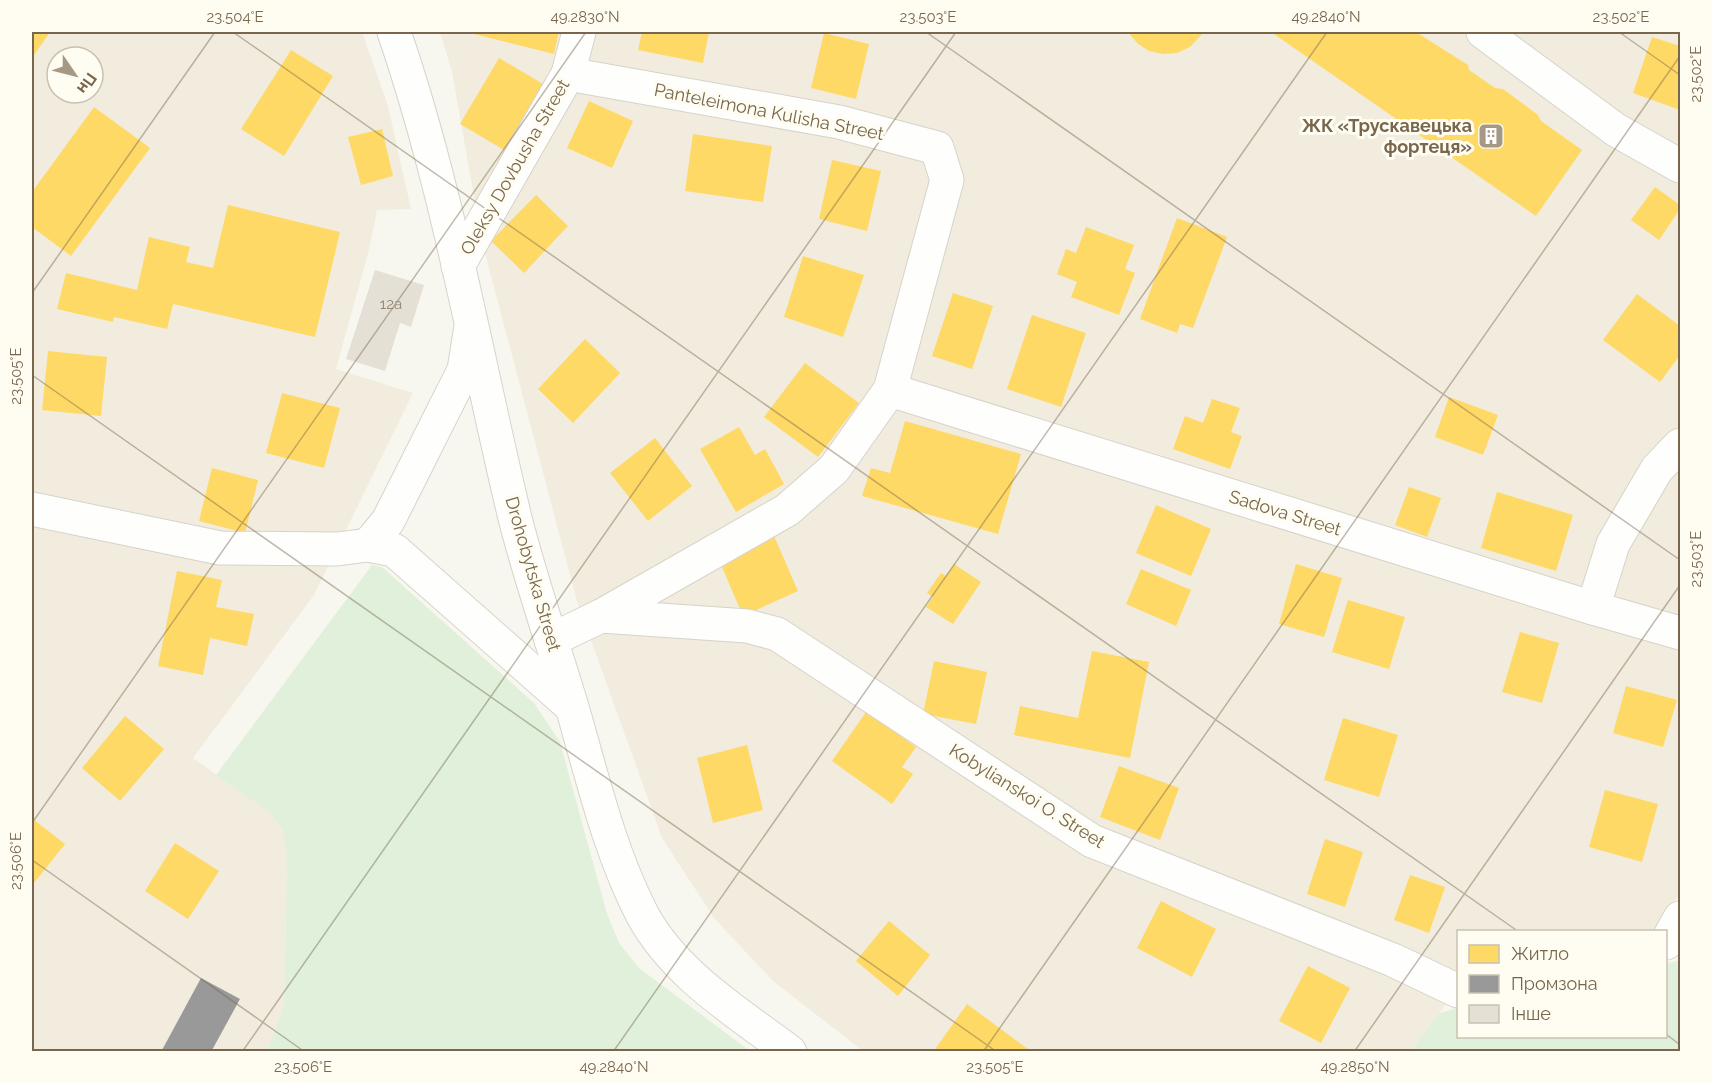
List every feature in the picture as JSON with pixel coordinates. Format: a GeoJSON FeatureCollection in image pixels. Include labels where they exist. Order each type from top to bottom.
{"type":"FeatureCollection","features":[{"type":"Feature","properties":{"kind":"street","name":"Drohobytska Street"},"geometry":{"type":"LineString","coordinates":[[394,32],[411,80],[458,266],[516,521],[610,837],[643,915],[666,948],[698,983],[790,1052]]}},
{"type":"Feature","properties":{"kind":"street","name":"Oleksy Dovbusha Street"},"geometry":{"type":"LineString","coordinates":[[458,266],[568,74],[579,32]]}},
{"type":"Feature","properties":{"kind":"street"},"geometry":{"type":"LineString","coordinates":[[1483,32],[1616,130],[1680,166]]}},
{"type":"Feature","properties":{"kind":"street","name":"Panteleimona Kulisha Street"},"geometry":{"type":"LineString","coordinates":[[551,640],[601,616],[787,510],[834,469],[890,390],[947,180],[937,148],[839,122],[568,74]]}},
{"type":"Feature","properties":{"kind":"street"},"geometry":{"type":"LineString","coordinates":[[368,545],[388,521],[464,370],[471,326]]}},
{"type":"Feature","properties":{"kind":"street","name":"Sadova Street"},"geometry":{"type":"LineString","coordinates":[[890,390],[1680,633]]}},
{"type":"Feature","properties":{"kind":"street"},"geometry":{"type":"LineString","coordinates":[[1593,608],[1613,544],[1658,469],[1680,446]]}},
{"type":"Feature","properties":{"kind":"street"},"geometry":{"type":"LineString","coordinates":[[32,509],[220,548],[337,549],[368,545],[394,550],[571,706]]}},
{"type":"Feature","properties":{"kind":"street","name":"Kobylianskoi O. Street"},"geometry":{"type":"LineString","coordinates":[[601,616],[747,626],[777,634],[1092,841],[1393,960],[1457,991]]}},
{"type":"Feature","properties":{"kind":"street"},"geometry":{"type":"LineString","coordinates":[[1667,940],[1680,918]]}},
{"type":"Feature","properties":{"kind":"shaded area"},"geometry":{"type":"Polygon","coordinates":[[[32,32],[362,32],[388,106],[411,209],[377,210],[369,250],[336,369],[413,393],[314,595],[193,758],[269,812],[282,827],[287,857],[284,1006],[267,1051],[32,1051],[32,32]]]}},
{"type":"Feature","properties":{"kind":"shaded area"},"geometry":{"type":"Polygon","coordinates":[[[440,32],[1680,32],[1680,894],[1654,930],[1457,930],[1457,989],[1411,1051],[863,1051],[773,981],[714,918],[662,838],[577,601],[482,242],[452,72],[440,32]]]}},
{"type":"Feature","properties":{"kind":"green space"},"geometry":{"type":"Polygon","coordinates":[[[372,565],[382,567],[534,703],[560,742],[607,914],[619,943],[639,968],[750,1051],[267,1051],[284,1006],[287,857],[282,828],[269,812],[216,775],[372,565]]]}},
{"type":"Feature","properties":{"kind":"green space"},"geometry":{"type":"Polygon","coordinates":[[[1678,961],[1680,963],[1680,1051],[1411,1051],[1439,1013],[1457,1008],[1457,1038],[1667,1038],[1667,963],[1678,961]]]}},
{"type":"Feature","properties":{"kind":"building: Житло"},"geometry":{"type":"Polygon","coordinates":[[[32,32],[50,32],[32,58],[32,32]]]}},
{"type":"Feature","properties":{"kind":"building: Житло"},"geometry":{"type":"Polygon","coordinates":[[[475,32],[559,32],[554,54],[474,34],[475,32]]]}},
{"type":"Feature","properties":{"kind":"building: Житло"},"geometry":{"type":"Polygon","coordinates":[[[642,32],[709,32],[703,63],[638,50],[642,32]]]}},
{"type":"Feature","properties":{"kind":"building: Житло"},"geometry":{"type":"Polygon","coordinates":[[[1128,32],[1204,32],[1190,47],[1177,53],[1163,54],[1149,51],[1137,43],[1128,32]]]}},
{"type":"Feature","properties":{"kind":"building: Житло","name":"ЖК «Трускавецька фортеця»"},"geometry":{"type":"Polygon","coordinates":[[[1271,32],[1416,32],[1468,65],[1469,70],[1495,88],[1503,89],[1538,115],[1541,121],[1582,150],[1536,216],[1271,32]]]}},
{"type":"Feature","properties":{"kind":"building: Житло"},"geometry":{"type":"Polygon","coordinates":[[[824,33],[869,44],[856,99],[811,88],[824,33]]]}},
{"type":"Feature","properties":{"kind":"building: Житло"},"geometry":{"type":"Polygon","coordinates":[[[1652,37],[1680,46],[1680,110],[1633,93],[1652,37]]]}},
{"type":"Feature","properties":{"kind":"building: Житло"},"geometry":{"type":"Polygon","coordinates":[[[291,50],[333,76],[284,156],[241,129],[291,50]]]}},
{"type":"Feature","properties":{"kind":"building: Житло"},"geometry":{"type":"Polygon","coordinates":[[[499,58],[543,84],[504,150],[460,124],[499,58]]]}},
{"type":"Feature","properties":{"kind":"building: Житло"},"geometry":{"type":"Polygon","coordinates":[[[589,101],[633,121],[612,168],[567,148],[589,101]]]}},
{"type":"Feature","properties":{"kind":"building: Житло"},"geometry":{"type":"Polygon","coordinates":[[[94,107],[150,148],[71,256],[32,227],[32,192],[94,107]]]}},
{"type":"Feature","properties":{"kind":"building: Житло"},"geometry":{"type":"Polygon","coordinates":[[[382,129],[393,176],[361,185],[348,137],[382,129]]]}},
{"type":"Feature","properties":{"kind":"building: Житло"},"geometry":{"type":"Polygon","coordinates":[[[693,134],[772,146],[763,202],[685,191],[693,134]]]}},
{"type":"Feature","properties":{"kind":"building: Житло"},"geometry":{"type":"Polygon","coordinates":[[[832,160],[881,171],[867,231],[819,219],[832,160]]]}},
{"type":"Feature","properties":{"kind":"building: Житло"},"geometry":{"type":"Polygon","coordinates":[[[1655,187],[1680,205],[1680,209],[1659,240],[1631,220],[1655,187]]]}},
{"type":"Feature","properties":{"kind":"building: Житло"},"geometry":{"type":"Polygon","coordinates":[[[536,195],[568,226],[524,273],[491,241],[536,195]]]}},
{"type":"Feature","properties":{"kind":"building: Житло"},"geometry":{"type":"Polygon","coordinates":[[[228,205],[340,232],[315,337],[173,304],[167,329],[114,317],[113,322],[57,309],[66,273],[137,290],[149,237],[190,247],[186,262],[213,268],[228,205]]]}},
{"type":"Feature","properties":{"kind":"building: Житло"},"geometry":{"type":"Polygon","coordinates":[[[1177,218],[1227,237],[1193,328],[1180,324],[1177,333],[1140,319],[1177,218]]]}},
{"type":"Feature","properties":{"kind":"building: Житло"},"geometry":{"type":"Polygon","coordinates":[[[1086,227],[1134,245],[1125,269],[1135,273],[1119,315],[1071,297],[1077,282],[1057,274],[1066,249],[1076,253],[1086,227]]]}},
{"type":"Feature","properties":{"kind":"building: Житло"},"geometry":{"type":"Polygon","coordinates":[[[803,256],[864,275],[843,337],[784,317],[803,256]]]}},
{"type":"Feature","properties":{"kind":"building: Житло"},"geometry":{"type":"Polygon","coordinates":[[[953,293],[993,306],[972,369],[932,356],[953,293]]]}},
{"type":"Feature","properties":{"kind":"building: Житло"},"geometry":{"type":"Polygon","coordinates":[[[1637,294],[1680,326],[1680,355],[1660,382],[1603,340],[1637,294]]]}},
{"type":"Feature","properties":{"kind":"building: Житло"},"geometry":{"type":"Polygon","coordinates":[[[1032,315],[1086,333],[1061,407],[1007,389],[1032,315]]]}},
{"type":"Feature","properties":{"kind":"building: Житло"},"geometry":{"type":"Polygon","coordinates":[[[585,339],[620,373],[573,423],[538,389],[585,339]]]}},
{"type":"Feature","properties":{"kind":"building: Житло"},"geometry":{"type":"Polygon","coordinates":[[[48,351],[107,357],[101,416],[42,410],[48,351]]]}},
{"type":"Feature","properties":{"kind":"building: Житло"},"geometry":{"type":"Polygon","coordinates":[[[805,363],[859,403],[818,457],[764,417],[805,363]]]}},
{"type":"Feature","properties":{"kind":"building: Житло"},"geometry":{"type":"Polygon","coordinates":[[[282,393],[340,408],[324,468],[266,453],[282,393]]]}},
{"type":"Feature","properties":{"kind":"building: Житло"},"geometry":{"type":"Polygon","coordinates":[[[1449,397],[1498,415],[1483,455],[1435,437],[1449,397]]]}},
{"type":"Feature","properties":{"kind":"building: Житло"},"geometry":{"type":"Polygon","coordinates":[[[1212,399],[1240,408],[1231,432],[1242,436],[1230,469],[1173,449],[1185,416],[1203,423],[1212,399]]]}},
{"type":"Feature","properties":{"kind":"building: Житло"},"geometry":{"type":"Polygon","coordinates":[[[905,421],[1021,454],[998,534],[862,496],[871,468],[890,473],[905,421]]]}},
{"type":"Feature","properties":{"kind":"building: Житло"},"geometry":{"type":"Polygon","coordinates":[[[739,427],[755,455],[765,449],[784,484],[736,512],[700,449],[739,427]]]}},
{"type":"Feature","properties":{"kind":"building: Житло"},"geometry":{"type":"Polygon","coordinates":[[[655,438],[692,486],[648,521],[610,473],[655,438]]]}},
{"type":"Feature","properties":{"kind":"building: Житло"},"geometry":{"type":"Polygon","coordinates":[[[212,468],[258,480],[245,533],[199,521],[212,468]]]}},
{"type":"Feature","properties":{"kind":"building: Житло"},"geometry":{"type":"Polygon","coordinates":[[[1409,487],[1441,498],[1427,537],[1395,525],[1409,487]]]}},
{"type":"Feature","properties":{"kind":"building: Житло"},"geometry":{"type":"Polygon","coordinates":[[[1497,492],[1573,515],[1556,571],[1481,548],[1497,492]]]}},
{"type":"Feature","properties":{"kind":"building: Житло"},"geometry":{"type":"Polygon","coordinates":[[[1156,505],[1211,529],[1191,576],[1136,553],[1156,505]]]}},
{"type":"Feature","properties":{"kind":"building: Житло"},"geometry":{"type":"Polygon","coordinates":[[[774,536],[798,591],[743,616],[719,560],[774,536]]]}},
{"type":"Feature","properties":{"kind":"building: Житло"},"geometry":{"type":"Polygon","coordinates":[[[954,564],[981,582],[953,624],[926,607],[933,597],[927,593],[941,573],[946,576],[954,564]]]}},
{"type":"Feature","properties":{"kind":"building: Житло"},"geometry":{"type":"Polygon","coordinates":[[[1296,564],[1342,578],[1324,637],[1279,624],[1296,564]]]}},
{"type":"Feature","properties":{"kind":"building: Житло"},"geometry":{"type":"Polygon","coordinates":[[[1141,569],[1191,590],[1176,626],[1126,604],[1141,569]]]}},
{"type":"Feature","properties":{"kind":"building: Житло"},"geometry":{"type":"Polygon","coordinates":[[[177,571],[222,580],[216,607],[254,614],[247,646],[210,638],[203,675],[158,666],[177,571]]]}},
{"type":"Feature","properties":{"kind":"building: Житло"},"geometry":{"type":"Polygon","coordinates":[[[1348,600],[1405,617],[1389,669],[1332,652],[1348,600]]]}},
{"type":"Feature","properties":{"kind":"building: Житло"},"geometry":{"type":"Polygon","coordinates":[[[1520,632],[1559,643],[1542,703],[1502,692],[1520,632]]]}},
{"type":"Feature","properties":{"kind":"building: Житло"},"geometry":{"type":"Polygon","coordinates":[[[1092,651],[1149,662],[1130,758],[1014,735],[1020,706],[1078,718],[1092,651]]]}},
{"type":"Feature","properties":{"kind":"building: Житло"},"geometry":{"type":"Polygon","coordinates":[[[934,661],[987,672],[976,724],[923,714],[934,661]]]}},
{"type":"Feature","properties":{"kind":"building: Житло"},"geometry":{"type":"Polygon","coordinates":[[[1626,686],[1677,700],[1663,747],[1613,733],[1626,686]]]}},
{"type":"Feature","properties":{"kind":"building: Житло"},"geometry":{"type":"Polygon","coordinates":[[[866,712],[916,747],[902,767],[913,774],[892,804],[832,761],[866,712]]]}},
{"type":"Feature","properties":{"kind":"building: Житло"},"geometry":{"type":"Polygon","coordinates":[[[125,716],[164,749],[120,801],[82,768],[125,716]]]}},
{"type":"Feature","properties":{"kind":"building: Житло"},"geometry":{"type":"Polygon","coordinates":[[[1343,718],[1398,735],[1379,797],[1324,780],[1343,718]]]}},
{"type":"Feature","properties":{"kind":"building: Житло"},"geometry":{"type":"Polygon","coordinates":[[[747,745],[763,810],[713,823],[697,758],[747,745]]]}},
{"type":"Feature","properties":{"kind":"building: Житло"},"geometry":{"type":"Polygon","coordinates":[[[1119,766],[1179,788],[1160,840],[1100,817],[1119,766]]]}},
{"type":"Feature","properties":{"kind":"building: Житло"},"geometry":{"type":"Polygon","coordinates":[[[1605,790],[1658,804],[1642,862],[1589,847],[1605,790]]]}},
{"type":"Feature","properties":{"kind":"building: Житло"},"geometry":{"type":"Polygon","coordinates":[[[34,820],[65,844],[34,883],[32,823],[34,820]]]}},
{"type":"Feature","properties":{"kind":"building: Житло"},"geometry":{"type":"Polygon","coordinates":[[[1325,839],[1363,852],[1345,907],[1307,894],[1325,839]]]}},
{"type":"Feature","properties":{"kind":"building: Житло"},"geometry":{"type":"Polygon","coordinates":[[[175,843],[219,871],[188,919],[145,891],[175,843]]]}},
{"type":"Feature","properties":{"kind":"building: Житло"},"geometry":{"type":"Polygon","coordinates":[[[1410,875],[1445,887],[1429,933],[1394,920],[1410,875]]]}},
{"type":"Feature","properties":{"kind":"building: Житло"},"geometry":{"type":"Polygon","coordinates":[[[1161,901],[1216,929],[1192,977],[1137,948],[1161,901]]]}},
{"type":"Feature","properties":{"kind":"building: Житло"},"geometry":{"type":"Polygon","coordinates":[[[889,921],[930,955],[898,996],[856,961],[889,921]]]}},
{"type":"Feature","properties":{"kind":"building: Житло"},"geometry":{"type":"Polygon","coordinates":[[[1308,966],[1350,988],[1321,1043],[1279,1021],[1308,966]]]}},
{"type":"Feature","properties":{"kind":"building: Житло"},"geometry":{"type":"Polygon","coordinates":[[[967,1004],[1032,1052],[933,1052],[967,1004]]]}},
{"type":"Feature","properties":{"kind":"building: Промзона"},"geometry":{"type":"Polygon","coordinates":[[[201,978],[240,999],[211,1052],[161,1052],[201,978]]]}},
{"type":"Feature","properties":{"kind":"building: Інше"},"geometry":{"type":"Polygon","coordinates":[[[375,270],[424,285],[411,327],[400,323],[385,371],[346,359],[375,270]]]}},
{"type":"Feature","properties":{"kind":"place","name":"ЖК «Трускавецька фортеця»"},"geometry":{"type":"Point","coordinates":[1491,136]}}]}
